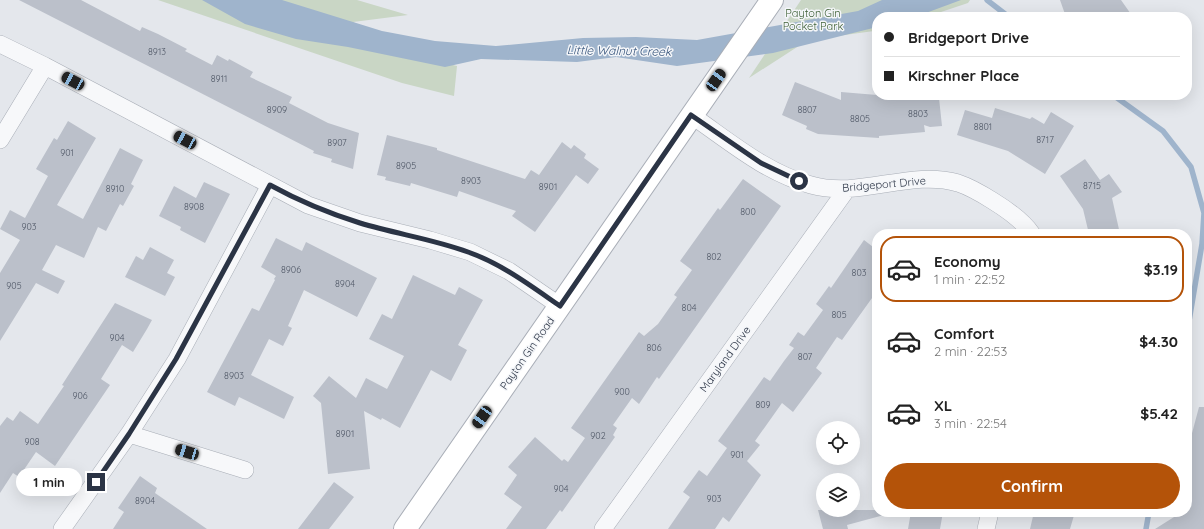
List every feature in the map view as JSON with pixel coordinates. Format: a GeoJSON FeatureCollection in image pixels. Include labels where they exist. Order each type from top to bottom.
{"type":"FeatureCollection","features":[{"type":"Feature","properties":{"kind":"street","name":"Payton Gin Road"},"geometry":{"type":"LineString","coordinates":[[405,529],[691,115],[767,8]]}},
{"type":"Feature","properties":{"kind":"street"},"geometry":{"type":"LineString","coordinates":[[0,44],[45,66],[308,205],[353,221],[430,240],[470,252],[509,270],[560,306]]}},
{"type":"Feature","properties":{"kind":"street"},"geometry":{"type":"LineString","coordinates":[[0,140],[45,66]]}},
{"type":"Feature","properties":{"kind":"street","name":"Bridgeport Drive"},"geometry":{"type":"LineString","coordinates":[[691,115],[761,163],[786,176],[812,185],[847,189],[910,180],[941,180],[958,183],[977,191],[1006,209],[1027,229]]}},
{"type":"Feature","properties":{"kind":"street"},"geometry":{"type":"LineString","coordinates":[[62,529],[129,434],[176,359],[270,185]]}},
{"type":"Feature","properties":{"kind":"street","name":"Maryland Drive"},"geometry":{"type":"LineString","coordinates":[[603,529],[847,189]]}},
{"type":"Feature","properties":{"kind":"street"},"geometry":{"type":"LineString","coordinates":[[129,434],[245,470]]}},
{"type":"Feature","properties":{"kind":"street"},"geometry":{"type":"LineString","coordinates":[[986,529],[989,517]]}},
{"type":"Feature","properties":{"kind":"green space"},"geometry":{"type":"Polygon","coordinates":[[[158,0],[357,0],[408,15],[353,22],[421,57],[457,66],[454,96],[402,83],[158,0]]]}},
{"type":"Feature","properties":{"kind":"green space","name":"Payton Gin Pocket Park"},"geometry":{"type":"Polygon","coordinates":[[[801,0],[970,0],[968,3],[941,12],[872,12],[872,31],[808,40],[749,78],[801,0]]]}},
{"type":"Feature","properties":{"kind":"water","name":"Little Walnut Creek"},"geometry":{"type":"Polygon","coordinates":[[[202,0],[282,0],[382,31],[435,41],[496,46],[583,38],[636,37],[697,40],[858,11],[882,0],[961,0],[929,12],[872,12],[872,28],[773,53],[677,66],[616,57],[577,62],[481,59],[445,67],[348,47],[296,39],[245,24],[202,0]]]}},
{"type":"Feature","properties":{"kind":"building"},"geometry":{"type":"Polygon","coordinates":[[[19,0],[81,0],[140,31],[142,27],[158,34],[187,49],[185,51],[212,65],[217,55],[228,61],[229,59],[253,72],[250,77],[292,97],[289,103],[328,123],[359,133],[353,169],[331,162],[332,159],[313,153],[314,151],[19,0]]]}},
{"type":"Feature","properties":{"kind":"building"},"geometry":{"type":"Polygon","coordinates":[[[1060,0],[1121,0],[1129,12],[1064,12],[1060,0]]]}},
{"type":"Feature","properties":{"kind":"building"},"geometry":{"type":"Polygon","coordinates":[[[795,82],[841,100],[841,92],[872,95],[872,100],[939,100],[942,126],[930,127],[924,125],[925,132],[879,136],[879,138],[818,134],[806,129],[807,126],[782,115],[795,82]]]}},
{"type":"Feature","properties":{"kind":"building"},"geometry":{"type":"Polygon","coordinates":[[[995,108],[1030,119],[1032,117],[1044,124],[1051,112],[1074,126],[1045,174],[1008,151],[957,135],[965,110],[992,118],[995,108]]]}},
{"type":"Feature","properties":{"kind":"building"},"geometry":{"type":"Polygon","coordinates":[[[68,121],[96,138],[57,205],[83,219],[120,148],[143,160],[131,184],[134,186],[123,206],[120,204],[106,231],[98,227],[84,258],[56,245],[42,270],[65,281],[58,294],[36,283],[0,341],[0,273],[20,240],[0,229],[10,210],[25,218],[48,176],[36,169],[54,138],[57,140],[68,121]]]}},
{"type":"Feature","properties":{"kind":"building"},"geometry":{"type":"Polygon","coordinates":[[[387,135],[437,148],[437,150],[525,179],[531,170],[539,175],[562,142],[571,149],[574,145],[586,154],[584,158],[599,169],[588,184],[576,175],[535,232],[512,216],[516,211],[459,191],[457,197],[411,183],[410,186],[385,180],[386,177],[377,175],[387,135]]]}},
{"type":"Feature","properties":{"kind":"building"},"geometry":{"type":"Polygon","coordinates":[[[1085,159],[1100,180],[1109,174],[1122,192],[1112,198],[1119,229],[1088,229],[1083,209],[1060,176],[1085,159]]]}},
{"type":"Feature","properties":{"kind":"building"},"geometry":{"type":"Polygon","coordinates":[[[743,179],[781,206],[659,379],[657,377],[639,404],[632,398],[613,425],[617,428],[613,435],[615,437],[562,512],[560,510],[546,529],[506,529],[522,507],[504,494],[517,475],[508,467],[535,437],[562,461],[564,459],[568,462],[585,438],[571,428],[639,332],[644,336],[658,324],[677,297],[674,295],[692,270],[680,261],[718,208],[720,210],[743,179]]]}},
{"type":"Feature","properties":{"kind":"building"},"geometry":{"type":"Polygon","coordinates":[[[204,182],[230,194],[205,243],[180,230],[181,227],[159,216],[174,186],[196,198],[204,182]]]}},
{"type":"Feature","properties":{"kind":"building"},"geometry":{"type":"Polygon","coordinates":[[[276,238],[302,251],[306,242],[377,278],[357,317],[304,290],[288,326],[292,328],[283,346],[269,339],[251,375],[294,397],[284,419],[239,397],[235,406],[207,392],[252,308],[259,311],[275,280],[274,279],[276,276],[261,267],[276,238]]]}},
{"type":"Feature","properties":{"kind":"building"},"geometry":{"type":"Polygon","coordinates":[[[864,240],[872,246],[872,298],[842,340],[837,337],[816,368],[822,373],[793,412],[782,403],[755,441],[760,445],[747,461],[761,475],[729,522],[723,517],[715,529],[668,529],[690,497],[683,492],[699,470],[707,476],[727,448],[718,441],[764,377],[770,381],[794,348],[789,345],[798,332],[804,336],[823,310],[816,304],[829,286],[831,288],[864,240]]]}},
{"type":"Feature","properties":{"kind":"building"},"geometry":{"type":"Polygon","coordinates":[[[150,247],[174,260],[167,273],[175,277],[165,296],[125,277],[136,256],[143,260],[150,247]]]}},
{"type":"Feature","properties":{"kind":"building"},"geometry":{"type":"Polygon","coordinates":[[[413,275],[455,295],[459,287],[483,300],[458,345],[467,350],[451,381],[431,370],[400,428],[382,418],[381,420],[364,411],[370,469],[328,474],[321,403],[313,396],[329,376],[356,398],[366,378],[387,389],[404,356],[369,339],[382,314],[392,319],[413,275]]]}},
{"type":"Feature","properties":{"kind":"building"},"geometry":{"type":"Polygon","coordinates":[[[115,303],[152,320],[147,329],[133,352],[122,345],[101,379],[110,385],[55,466],[36,452],[19,477],[13,473],[0,493],[0,426],[7,417],[13,421],[20,411],[38,424],[64,386],[62,385],[115,303]]]}},
{"type":"Feature","properties":{"kind":"building"},"geometry":{"type":"Polygon","coordinates":[[[1199,407],[1204,407],[1204,529],[1155,529],[1174,517],[1192,517],[1192,433],[1199,407]]]}},
{"type":"Feature","properties":{"kind":"building"},"geometry":{"type":"Polygon","coordinates":[[[140,476],[157,488],[155,493],[207,529],[113,529],[124,512],[118,508],[140,476]]]}},
{"type":"Feature","properties":{"kind":"building"},"geometry":{"type":"Polygon","coordinates":[[[334,482],[354,497],[329,529],[298,529],[334,482]]]}},
{"type":"Feature","properties":{"kind":"building"},"geometry":{"type":"Polygon","coordinates":[[[860,510],[872,510],[872,517],[877,517],[847,525],[848,529],[823,529],[820,517],[860,517],[860,510]]]}},
{"type":"Feature","properties":{"kind":"building"},"geometry":{"type":"Polygon","coordinates":[[[910,517],[942,517],[940,529],[908,529],[910,517]]]}},
{"type":"Feature","properties":{"kind":"building"},"geometry":{"type":"Polygon","coordinates":[[[1033,517],[1074,517],[1070,529],[1030,529],[1033,517]]]}},
{"type":"Feature","properties":{"kind":"waterway"},"geometry":{"type":"LineString","coordinates":[[987,0],[1003,12]]}},
{"type":"Feature","properties":{"kind":"waterway"},"geometry":{"type":"LineString","coordinates":[[1120,100],[1163,131],[1191,167],[1204,213],[1202,244],[1192,303]]}},
{"type":"Feature","properties":{"kind":"waterway"},"geometry":{"type":"LineString","coordinates":[[1146,529],[1148,517]]}},
{"type":"Feature","properties":{"kind":"route"},"geometry":{"type":"LineString","coordinates":[[96,482],[129,434],[176,359],[270,185],[308,205],[360,223],[430,240],[470,252],[509,270],[560,306],[691,115],[761,163],[799,181]]}}]}
